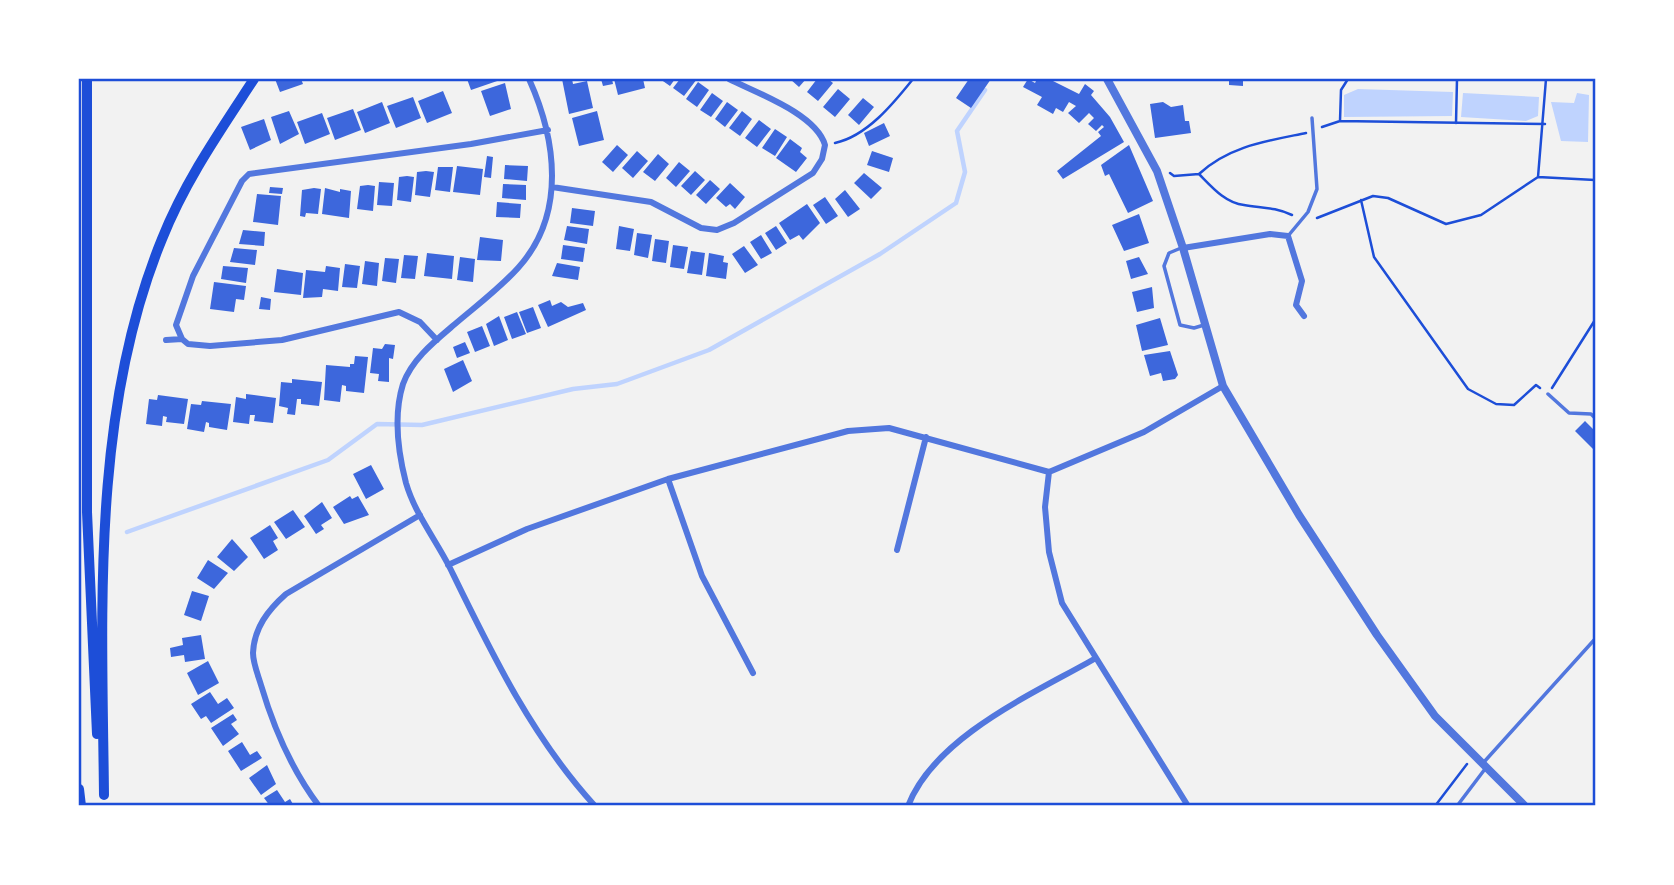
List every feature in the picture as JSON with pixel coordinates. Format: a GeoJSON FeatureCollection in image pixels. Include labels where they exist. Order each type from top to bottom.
{"type":"FeatureCollection","features":[{"type":"Feature","properties":{"kind":"main road"},"geometry":{"type":"LineString","coordinates":[[87,79],[87,512],[93,682],[104,801]]}},
{"type":"Feature","properties":{"kind":"main road"},"geometry":{"type":"LineString","coordinates":[[104,801],[102,576],[118,414],[135,320],[161,241],[185,188],[254,79]]}},
{"type":"Feature","properties":{"kind":"main road"},"geometry":{"type":"LineString","coordinates":[[79,789],[81,806]]}},
{"type":"Feature","properties":{"kind":"street"},"geometry":{"type":"LineString","coordinates":[[529,79],[548,130],[554,167],[552,187],[538,236],[519,267],[437,340],[410,369],[398,404],[397,433],[407,485],[491,656],[561,769],[595,806]]}},
{"type":"Feature","properties":{"kind":"street"},"geometry":{"type":"LineString","coordinates":[[552,187],[651,202],[701,228],[717,230],[734,223],[813,173],[822,159],[825,145],[814,127],[794,112],[729,79]]}},
{"type":"Feature","properties":{"kind":"street"},"geometry":{"type":"LineString","coordinates":[[1107,79],[1157,171],[1184,248],[1223,386],[1299,515],[1377,635],[1435,716],[1525,806]]}},
{"type":"Feature","properties":{"kind":"street"},"geometry":{"type":"LineString","coordinates":[[437,340],[420,322],[399,312],[282,340],[210,346],[188,344],[182,339],[176,325],[188,288],[242,181],[249,174],[258,170],[311,167],[548,130]]}},
{"type":"Feature","properties":{"kind":"street"},"geometry":{"type":"LineString","coordinates":[[1184,248],[1270,234],[1288,236],[1302,281],[1296,305],[1304,316]]}},
{"type":"Feature","properties":{"kind":"street"},"geometry":{"type":"LineString","coordinates":[[166,340],[182,339]]}},
{"type":"Feature","properties":{"kind":"street"},"geometry":{"type":"LineString","coordinates":[[448,565],[527,529],[668,478],[848,430],[888,428],[1049,472],[1144,432],[1223,386]]}},
{"type":"Feature","properties":{"kind":"street"},"geometry":{"type":"LineString","coordinates":[[897,550],[926,437]]}},
{"type":"Feature","properties":{"kind":"street"},"geometry":{"type":"LineString","coordinates":[[1049,472],[1045,507],[1049,552],[1062,604],[1188,806]]}},
{"type":"Feature","properties":{"kind":"street"},"geometry":{"type":"LineString","coordinates":[[668,478],[702,576],[753,673]]}},
{"type":"Feature","properties":{"kind":"street"},"geometry":{"type":"LineString","coordinates":[[319,806],[303,786],[274,729],[253,655],[257,630],[270,608],[286,594],[420,515]]}},
{"type":"Feature","properties":{"kind":"street"},"geometry":{"type":"LineString","coordinates":[[908,806],[920,784],[939,762],[976,729],[1096,658]]}},
{"type":"Feature","properties":{"kind":"lane"},"geometry":{"type":"LineString","coordinates":[[1288,236],[1314,202],[1317,190],[1312,118]]}},
{"type":"Feature","properties":{"kind":"lane"},"geometry":{"type":"LineString","coordinates":[[1184,248],[1169,253],[1164,266],[1180,325],[1194,328],[1204,325]]}},
{"type":"Feature","properties":{"kind":"lane"},"geometry":{"type":"LineString","coordinates":[[1548,394],[1569,413],[1591,414],[1595,418]]}},
{"type":"Feature","properties":{"kind":"lane"},"geometry":{"type":"LineString","coordinates":[[1457,806],[1485,765],[1595,639]]}},
{"type":"Feature","properties":{"kind":"path"},"geometry":{"type":"LineString","coordinates":[[825,145],[851,139],[865,130],[914,79]]}},
{"type":"Feature","properties":{"kind":"path"},"geometry":{"type":"LineString","coordinates":[[1340,121],[1341,90],[1348,79]]}},
{"type":"Feature","properties":{"kind":"path"},"geometry":{"type":"LineString","coordinates":[[1456,123],[1457,79]]}},
{"type":"Feature","properties":{"kind":"path"},"geometry":{"type":"LineString","coordinates":[[1538,177],[1545,124],[1546,79]]}},
{"type":"Feature","properties":{"kind":"path"},"geometry":{"type":"LineString","coordinates":[[1157,171],[1168,171],[1174,176],[1199,174],[1228,153],[1255,143],[1313,132],[1340,121],[1545,124]]}},
{"type":"Feature","properties":{"kind":"path"},"geometry":{"type":"LineString","coordinates":[[1199,174],[1221,195],[1244,205],[1276,208],[1304,222],[1373,196],[1388,198],[1446,223],[1481,215],[1538,177],[1595,180]]}},
{"type":"Feature","properties":{"kind":"path"},"geometry":{"type":"LineString","coordinates":[[1361,200],[1374,257],[1468,389],[1496,404],[1520,402],[1536,385],[1548,394],[1595,320]]}},
{"type":"Feature","properties":{"kind":"path"},"geometry":{"type":"LineString","coordinates":[[1435,806],[1474,755]]}},
{"type":"Feature","properties":{"kind":"water"},"geometry":{"type":"Polygon","coordinates":[[[1358,89],[1453,92],[1452,116],[1344,117],[1344,95],[1358,89]]]}},
{"type":"Feature","properties":{"kind":"water"},"geometry":{"type":"Polygon","coordinates":[[[1463,93],[1539,97],[1538,116],[1526,121],[1461,117],[1463,93]]]}},
{"type":"Feature","properties":{"kind":"water"},"geometry":{"type":"Polygon","coordinates":[[[1577,93],[1589,95],[1588,142],[1561,141],[1551,102],[1574,103],[1577,93]]]}},
{"type":"Feature","properties":{"kind":"building"},"geometry":{"type":"Polygon","coordinates":[[[275,79],[301,79],[303,84],[280,92],[275,79]]]}},
{"type":"Feature","properties":{"kind":"building"},"geometry":{"type":"Polygon","coordinates":[[[467,79],[503,79],[471,90],[467,79]]]}},
{"type":"Feature","properties":{"kind":"building"},"geometry":{"type":"Polygon","coordinates":[[[562,79],[572,79],[573,84],[587,81],[593,108],[569,114],[562,79]]]}},
{"type":"Feature","properties":{"kind":"building"},"geometry":{"type":"Polygon","coordinates":[[[601,79],[612,79],[613,84],[603,86],[601,79]]]}},
{"type":"Feature","properties":{"kind":"building"},"geometry":{"type":"Polygon","coordinates":[[[614,79],[643,79],[645,88],[618,95],[614,79]]]}},
{"type":"Feature","properties":{"kind":"building"},"geometry":{"type":"Polygon","coordinates":[[[660,79],[675,79],[670,86],[660,79]]]}},
{"type":"Feature","properties":{"kind":"building"},"geometry":{"type":"Polygon","coordinates":[[[680,79],[697,79],[684,96],[673,88],[680,79]]]}},
{"type":"Feature","properties":{"kind":"building"},"geometry":{"type":"Polygon","coordinates":[[[790,79],[806,79],[799,87],[790,79]]]}},
{"type":"Feature","properties":{"kind":"building"},"geometry":{"type":"Polygon","coordinates":[[[817,79],[828,79],[833,83],[818,101],[807,92],[817,79]]]}},
{"type":"Feature","properties":{"kind":"building"},"geometry":{"type":"Polygon","coordinates":[[[969,79],[991,79],[971,108],[956,98],[969,79]]]}},
{"type":"Feature","properties":{"kind":"building"},"geometry":{"type":"Polygon","coordinates":[[[1028,79],[1035,83],[1037,79],[1049,79],[1079,94],[1085,84],[1094,91],[1091,95],[1110,117],[1124,142],[1063,179],[1057,171],[1101,136],[1098,132],[1104,127],[1102,125],[1096,131],[1088,124],[1094,118],[1089,113],[1079,123],[1068,113],[1076,106],[1069,102],[1063,112],[1056,108],[1053,114],[1037,105],[1042,97],[1023,87],[1028,79]]]}},
{"type":"Feature","properties":{"kind":"building"},"geometry":{"type":"Polygon","coordinates":[[[1229,79],[1243,79],[1243,86],[1229,85],[1229,79]]]}},
{"type":"Feature","properties":{"kind":"building"},"geometry":{"type":"Polygon","coordinates":[[[698,82],[709,90],[697,107],[686,99],[698,82]]]}},
{"type":"Feature","properties":{"kind":"building"},"geometry":{"type":"Polygon","coordinates":[[[505,83],[511,109],[490,116],[481,91],[505,83]]]}},
{"type":"Feature","properties":{"kind":"building"},"geometry":{"type":"Polygon","coordinates":[[[838,89],[850,99],[835,117],[823,107],[838,89]]]}},
{"type":"Feature","properties":{"kind":"building"},"geometry":{"type":"Polygon","coordinates":[[[443,91],[452,113],[427,123],[418,101],[443,91]]]}},
{"type":"Feature","properties":{"kind":"building"},"geometry":{"type":"Polygon","coordinates":[[[712,93],[723,101],[711,117],[700,110],[712,93]]]}},
{"type":"Feature","properties":{"kind":"building"},"geometry":{"type":"Polygon","coordinates":[[[413,97],[421,118],[396,128],[387,106],[413,97]]]}},
{"type":"Feature","properties":{"kind":"building"},"geometry":{"type":"Polygon","coordinates":[[[863,98],[874,107],[859,125],[848,115],[863,98]]]}},
{"type":"Feature","properties":{"kind":"building"},"geometry":{"type":"Polygon","coordinates":[[[382,102],[390,123],[365,133],[357,112],[382,102]]]}},
{"type":"Feature","properties":{"kind":"building"},"geometry":{"type":"Polygon","coordinates":[[[727,102],[738,110],[725,127],[715,119],[727,102]]]}},
{"type":"Feature","properties":{"kind":"building"},"geometry":{"type":"Polygon","coordinates":[[[1163,102],[1171,107],[1183,105],[1185,121],[1189,121],[1191,133],[1155,138],[1150,104],[1163,102]]]}},
{"type":"Feature","properties":{"kind":"building"},"geometry":{"type":"Polygon","coordinates":[[[353,109],[361,130],[335,140],[327,118],[353,109]]]}},
{"type":"Feature","properties":{"kind":"building"},"geometry":{"type":"Polygon","coordinates":[[[289,111],[299,134],[280,144],[271,117],[289,111]]]}},
{"type":"Feature","properties":{"kind":"building"},"geometry":{"type":"Polygon","coordinates":[[[597,111],[604,140],[579,146],[572,118],[597,111]]]}},
{"type":"Feature","properties":{"kind":"building"},"geometry":{"type":"Polygon","coordinates":[[[742,111],[752,119],[740,136],[729,128],[742,111]]]}},
{"type":"Feature","properties":{"kind":"building"},"geometry":{"type":"Polygon","coordinates":[[[322,113],[330,134],[305,144],[297,122],[322,113]]]}},
{"type":"Feature","properties":{"kind":"building"},"geometry":{"type":"Polygon","coordinates":[[[264,119],[271,140],[250,150],[241,127],[264,119]]]}},
{"type":"Feature","properties":{"kind":"building"},"geometry":{"type":"Polygon","coordinates":[[[759,120],[771,129],[757,147],[745,138],[759,120]]]}},
{"type":"Feature","properties":{"kind":"building"},"geometry":{"type":"Polygon","coordinates":[[[884,123],[890,136],[869,146],[864,133],[884,123]]]}},
{"type":"Feature","properties":{"kind":"building"},"geometry":{"type":"Polygon","coordinates":[[[775,129],[787,137],[775,156],[762,148],[775,129]]]}},
{"type":"Feature","properties":{"kind":"building"},"geometry":{"type":"Polygon","coordinates":[[[790,139],[802,148],[800,152],[807,158],[796,172],[776,158],[790,139]]]}},
{"type":"Feature","properties":{"kind":"building"},"geometry":{"type":"Polygon","coordinates":[[[617,145],[628,155],[613,172],[602,162],[617,145]]]}},
{"type":"Feature","properties":{"kind":"building"},"geometry":{"type":"Polygon","coordinates":[[[1129,145],[1153,201],[1128,213],[1109,174],[1105,176],[1101,165],[1129,145]]]}},
{"type":"Feature","properties":{"kind":"building"},"geometry":{"type":"Polygon","coordinates":[[[637,151],[648,161],[633,178],[622,168],[637,151]]]}},
{"type":"Feature","properties":{"kind":"building"},"geometry":{"type":"Polygon","coordinates":[[[872,151],[893,158],[889,172],[867,165],[872,151]]]}},
{"type":"Feature","properties":{"kind":"building"},"geometry":{"type":"Polygon","coordinates":[[[658,154],[669,164],[655,181],[643,172],[658,154]]]}},
{"type":"Feature","properties":{"kind":"building"},"geometry":{"type":"Polygon","coordinates":[[[487,156],[493,157],[491,178],[484,177],[487,156]]]}},
{"type":"Feature","properties":{"kind":"building"},"geometry":{"type":"Polygon","coordinates":[[[679,162],[690,171],[676,187],[666,178],[679,162]]]}},
{"type":"Feature","properties":{"kind":"building"},"geometry":{"type":"Polygon","coordinates":[[[505,165],[528,166],[527,181],[504,179],[505,165]]]}},
{"type":"Feature","properties":{"kind":"building"},"geometry":{"type":"Polygon","coordinates":[[[457,166],[483,169],[480,195],[453,192],[457,166]]]}},
{"type":"Feature","properties":{"kind":"building"},"geometry":{"type":"Polygon","coordinates":[[[438,167],[453,167],[450,192],[435,190],[438,167]]]}},
{"type":"Feature","properties":{"kind":"building"},"geometry":{"type":"Polygon","coordinates":[[[695,171],[705,180],[691,195],[681,186],[695,171]]]}},
{"type":"Feature","properties":{"kind":"building"},"geometry":{"type":"Polygon","coordinates":[[[417,172],[434,172],[430,197],[415,195],[417,172]]]}},
{"type":"Feature","properties":{"kind":"building"},"geometry":{"type":"Polygon","coordinates":[[[864,173],[882,188],[871,199],[854,183],[864,173]]]}},
{"type":"Feature","properties":{"kind":"building"},"geometry":{"type":"Polygon","coordinates":[[[399,177],[414,177],[411,202],[397,200],[399,177]]]}},
{"type":"Feature","properties":{"kind":"building"},"geometry":{"type":"Polygon","coordinates":[[[710,180],[720,189],[706,204],[696,195],[710,180]]]}},
{"type":"Feature","properties":{"kind":"building"},"geometry":{"type":"Polygon","coordinates":[[[379,182],[394,183],[392,206],[377,205],[379,182]]]}},
{"type":"Feature","properties":{"kind":"building"},"geometry":{"type":"Polygon","coordinates":[[[730,183],[745,197],[735,209],[730,204],[726,207],[716,198],[730,183]]]}},
{"type":"Feature","properties":{"kind":"building"},"geometry":{"type":"Polygon","coordinates":[[[503,184],[526,185],[526,200],[502,198],[503,184]]]}},
{"type":"Feature","properties":{"kind":"building"},"geometry":{"type":"Polygon","coordinates":[[[360,186],[375,186],[373,211],[357,209],[360,186]]]}},
{"type":"Feature","properties":{"kind":"building"},"geometry":{"type":"Polygon","coordinates":[[[270,187],[283,188],[282,194],[269,193],[270,187]]]}},
{"type":"Feature","properties":{"kind":"building"},"geometry":{"type":"Polygon","coordinates":[[[325,188],[340,192],[340,189],[351,191],[349,218],[322,214],[325,188]]]}},
{"type":"Feature","properties":{"kind":"building"},"geometry":{"type":"Polygon","coordinates":[[[321,189],[318,214],[306,213],[305,217],[300,216],[302,190],[321,189]]]}},
{"type":"Feature","properties":{"kind":"building"},"geometry":{"type":"Polygon","coordinates":[[[845,190],[860,209],[848,217],[835,199],[845,190]]]}},
{"type":"Feature","properties":{"kind":"building"},"geometry":{"type":"Polygon","coordinates":[[[257,194],[281,196],[278,225],[253,222],[257,194]]]}},
{"type":"Feature","properties":{"kind":"building"},"geometry":{"type":"Polygon","coordinates":[[[825,197],[838,216],[826,224],[813,205],[825,197]]]}},
{"type":"Feature","properties":{"kind":"building"},"geometry":{"type":"Polygon","coordinates":[[[497,202],[521,204],[520,218],[496,217],[497,202]]]}},
{"type":"Feature","properties":{"kind":"building"},"geometry":{"type":"Polygon","coordinates":[[[807,204],[820,223],[803,240],[799,235],[790,240],[779,223],[807,204]]]}},
{"type":"Feature","properties":{"kind":"building"},"geometry":{"type":"Polygon","coordinates":[[[572,208],[595,211],[593,226],[570,223],[572,208]]]}},
{"type":"Feature","properties":{"kind":"building"},"geometry":{"type":"Polygon","coordinates":[[[1139,214],[1149,243],[1124,251],[1112,225],[1139,214]]]}},
{"type":"Feature","properties":{"kind":"building"},"geometry":{"type":"Polygon","coordinates":[[[567,226],[589,229],[587,244],[564,240],[567,226]]]}},
{"type":"Feature","properties":{"kind":"building"},"geometry":{"type":"Polygon","coordinates":[[[619,226],[634,229],[630,251],[616,249],[619,226]]]}},
{"type":"Feature","properties":{"kind":"building"},"geometry":{"type":"Polygon","coordinates":[[[776,226],[787,243],[776,250],[765,233],[776,226]]]}},
{"type":"Feature","properties":{"kind":"building"},"geometry":{"type":"Polygon","coordinates":[[[243,230],[265,232],[264,246],[239,244],[243,230]]]}},
{"type":"Feature","properties":{"kind":"building"},"geometry":{"type":"Polygon","coordinates":[[[637,233],[652,235],[648,258],[634,255],[637,233]]]}},
{"type":"Feature","properties":{"kind":"building"},"geometry":{"type":"Polygon","coordinates":[[[761,235],[772,253],[761,259],[750,242],[761,235]]]}},
{"type":"Feature","properties":{"kind":"building"},"geometry":{"type":"Polygon","coordinates":[[[480,237],[503,240],[501,261],[477,260],[480,237]]]}},
{"type":"Feature","properties":{"kind":"building"},"geometry":{"type":"Polygon","coordinates":[[[655,239],[669,241],[666,263],[652,261],[655,239]]]}},
{"type":"Feature","properties":{"kind":"building"},"geometry":{"type":"Polygon","coordinates":[[[563,245],[585,248],[583,262],[561,259],[563,245]]]}},
{"type":"Feature","properties":{"kind":"building"},"geometry":{"type":"Polygon","coordinates":[[[673,245],[688,247],[684,269],[670,267],[673,245]]]}},
{"type":"Feature","properties":{"kind":"building"},"geometry":{"type":"Polygon","coordinates":[[[744,246],[758,265],[745,273],[732,254],[744,246]]]}},
{"type":"Feature","properties":{"kind":"building"},"geometry":{"type":"Polygon","coordinates":[[[234,248],[257,250],[255,265],[230,262],[234,248]]]}},
{"type":"Feature","properties":{"kind":"building"},"geometry":{"type":"Polygon","coordinates":[[[691,251],[705,253],[702,275],[687,273],[691,251]]]}},
{"type":"Feature","properties":{"kind":"building"},"geometry":{"type":"Polygon","coordinates":[[[427,253],[454,256],[452,279],[424,276],[427,253]]]}},
{"type":"Feature","properties":{"kind":"building"},"geometry":{"type":"Polygon","coordinates":[[[709,253],[724,256],[723,262],[728,263],[726,279],[706,276],[709,253]]]}},
{"type":"Feature","properties":{"kind":"building"},"geometry":{"type":"Polygon","coordinates":[[[404,255],[418,256],[415,279],[401,278],[404,255]]]}},
{"type":"Feature","properties":{"kind":"building"},"geometry":{"type":"Polygon","coordinates":[[[460,257],[475,259],[473,282],[457,280],[460,257]]]}},
{"type":"Feature","properties":{"kind":"building"},"geometry":{"type":"Polygon","coordinates":[[[1139,257],[1148,274],[1131,279],[1126,261],[1139,257]]]}},
{"type":"Feature","properties":{"kind":"building"},"geometry":{"type":"Polygon","coordinates":[[[385,258],[399,259],[396,283],[382,281],[385,258]]]}},
{"type":"Feature","properties":{"kind":"building"},"geometry":{"type":"Polygon","coordinates":[[[365,261],[379,263],[377,286],[362,284],[365,261]]]}},
{"type":"Feature","properties":{"kind":"building"},"geometry":{"type":"Polygon","coordinates":[[[557,263],[580,267],[578,280],[552,276],[557,263]]]}},
{"type":"Feature","properties":{"kind":"building"},"geometry":{"type":"Polygon","coordinates":[[[345,264],[360,266],[357,288],[342,287],[345,264]]]}},
{"type":"Feature","properties":{"kind":"building"},"geometry":{"type":"Polygon","coordinates":[[[223,266],[248,268],[246,283],[221,279],[223,266]]]}},
{"type":"Feature","properties":{"kind":"building"},"geometry":{"type":"Polygon","coordinates":[[[326,266],[340,268],[338,291],[323,289],[322,297],[303,298],[306,270],[325,272],[326,266]]]}},
{"type":"Feature","properties":{"kind":"building"},"geometry":{"type":"Polygon","coordinates":[[[277,269],[303,273],[301,295],[274,292],[277,269]]]}},
{"type":"Feature","properties":{"kind":"building"},"geometry":{"type":"Polygon","coordinates":[[[214,282],[246,286],[244,300],[236,299],[234,312],[210,309],[214,282]]]}},
{"type":"Feature","properties":{"kind":"building"},"geometry":{"type":"Polygon","coordinates":[[[1152,287],[1154,308],[1137,312],[1132,292],[1152,287]]]}},
{"type":"Feature","properties":{"kind":"building"},"geometry":{"type":"Polygon","coordinates":[[[261,297],[271,299],[270,310],[259,309],[261,297]]]}},
{"type":"Feature","properties":{"kind":"building"},"geometry":{"type":"Polygon","coordinates":[[[550,300],[552,306],[561,302],[568,307],[583,303],[586,310],[548,327],[538,305],[550,300]]]}},
{"type":"Feature","properties":{"kind":"building"},"geometry":{"type":"Polygon","coordinates":[[[533,307],[541,328],[527,333],[519,312],[533,307]]]}},
{"type":"Feature","properties":{"kind":"building"},"geometry":{"type":"Polygon","coordinates":[[[517,312],[526,334],[512,339],[504,317],[517,312]]]}},
{"type":"Feature","properties":{"kind":"building"},"geometry":{"type":"Polygon","coordinates":[[[499,316],[508,340],[494,346],[486,324],[499,316]]]}},
{"type":"Feature","properties":{"kind":"building"},"geometry":{"type":"Polygon","coordinates":[[[1160,318],[1168,345],[1142,351],[1136,325],[1160,318]]]}},
{"type":"Feature","properties":{"kind":"building"},"geometry":{"type":"Polygon","coordinates":[[[482,326],[490,346],[475,352],[467,332],[482,326]]]}},
{"type":"Feature","properties":{"kind":"building"},"geometry":{"type":"Polygon","coordinates":[[[465,342],[470,353],[457,358],[453,347],[465,342]]]}},
{"type":"Feature","properties":{"kind":"building"},"geometry":{"type":"Polygon","coordinates":[[[385,344],[395,345],[393,359],[389,358],[389,382],[378,381],[379,374],[370,373],[373,348],[382,349],[385,344]]]}},
{"type":"Feature","properties":{"kind":"building"},"geometry":{"type":"Polygon","coordinates":[[[1170,351],[1178,375],[1175,379],[1163,381],[1161,373],[1150,376],[1144,355],[1170,351]]]}},
{"type":"Feature","properties":{"kind":"building"},"geometry":{"type":"Polygon","coordinates":[[[355,356],[368,357],[364,393],[346,391],[346,386],[342,385],[340,402],[324,400],[326,365],[350,367],[350,364],[354,364],[355,356]]]}},
{"type":"Feature","properties":{"kind":"building"},"geometry":{"type":"Polygon","coordinates":[[[463,360],[472,381],[453,392],[444,369],[463,360]]]}},
{"type":"Feature","properties":{"kind":"building"},"geometry":{"type":"Polygon","coordinates":[[[292,379],[322,382],[319,406],[301,404],[301,399],[297,399],[295,415],[287,414],[288,408],[279,406],[281,382],[292,383],[292,379]]]}},
{"type":"Feature","properties":{"kind":"building"},"geometry":{"type":"Polygon","coordinates":[[[246,394],[276,398],[273,423],[254,421],[255,415],[250,415],[249,424],[233,422],[236,397],[246,399],[246,394]]]}},
{"type":"Feature","properties":{"kind":"building"},"geometry":{"type":"Polygon","coordinates":[[[158,395],[188,399],[184,424],[166,422],[167,417],[163,416],[162,426],[146,424],[149,399],[157,400],[158,395]]]}},
{"type":"Feature","properties":{"kind":"building"},"geometry":{"type":"Polygon","coordinates":[[[202,401],[231,404],[227,430],[209,427],[206,422],[204,432],[187,429],[191,404],[201,405],[202,401]]]}},
{"type":"Feature","properties":{"kind":"building"},"geometry":{"type":"Polygon","coordinates":[[[1585,421],[1595,431],[1595,451],[1575,431],[1585,421]]]}},
{"type":"Feature","properties":{"kind":"building"},"geometry":{"type":"Polygon","coordinates":[[[371,465],[384,489],[366,499],[353,474],[371,465]]]}},
{"type":"Feature","properties":{"kind":"building"},"geometry":{"type":"Polygon","coordinates":[[[350,496],[352,499],[358,496],[369,515],[344,524],[333,507],[350,496]]]}},
{"type":"Feature","properties":{"kind":"building"},"geometry":{"type":"Polygon","coordinates":[[[322,502],[332,518],[321,525],[324,529],[316,534],[304,516],[322,502]]]}},
{"type":"Feature","properties":{"kind":"building"},"geometry":{"type":"Polygon","coordinates":[[[293,510],[305,527],[286,539],[274,522],[293,510]]]}},
{"type":"Feature","properties":{"kind":"building"},"geometry":{"type":"Polygon","coordinates":[[[270,525],[278,538],[273,541],[278,550],[264,559],[250,538],[270,525]]]}},
{"type":"Feature","properties":{"kind":"building"},"geometry":{"type":"Polygon","coordinates":[[[232,539],[248,557],[234,571],[217,557],[232,539]]]}},
{"type":"Feature","properties":{"kind":"building"},"geometry":{"type":"Polygon","coordinates":[[[208,560],[228,573],[214,589],[197,578],[208,560]]]}},
{"type":"Feature","properties":{"kind":"building"},"geometry":{"type":"Polygon","coordinates":[[[192,591],[209,596],[201,621],[184,615],[192,591]]]}},
{"type":"Feature","properties":{"kind":"building"},"geometry":{"type":"Polygon","coordinates":[[[201,635],[205,659],[185,662],[184,655],[171,657],[170,648],[183,645],[182,638],[201,635]]]}},
{"type":"Feature","properties":{"kind":"building"},"geometry":{"type":"Polygon","coordinates":[[[208,661],[219,683],[198,695],[187,673],[208,661]]]}},
{"type":"Feature","properties":{"kind":"building"},"geometry":{"type":"Polygon","coordinates":[[[210,692],[218,704],[227,698],[234,708],[211,723],[206,716],[201,719],[191,704],[210,692]]]}},
{"type":"Feature","properties":{"kind":"building"},"geometry":{"type":"Polygon","coordinates":[[[233,714],[237,720],[231,724],[239,734],[223,746],[211,728],[233,714]]]}},
{"type":"Feature","properties":{"kind":"building"},"geometry":{"type":"Polygon","coordinates":[[[242,742],[250,755],[257,751],[262,758],[241,771],[228,751],[242,742]]]}},
{"type":"Feature","properties":{"kind":"building"},"geometry":{"type":"Polygon","coordinates":[[[267,765],[276,784],[261,795],[249,778],[267,765]]]}},
{"type":"Feature","properties":{"kind":"building"},"geometry":{"type":"Polygon","coordinates":[[[277,790],[285,802],[290,799],[294,806],[270,806],[264,798],[277,790]]]}},
{"type":"Feature","properties":{"kind":"waterway"},"geometry":{"type":"LineString","coordinates":[[127,532],[328,460],[377,424],[422,425],[573,389],[617,384],[709,350],[880,254],[956,203],[965,172],[957,131],[985,90]]}}]}
